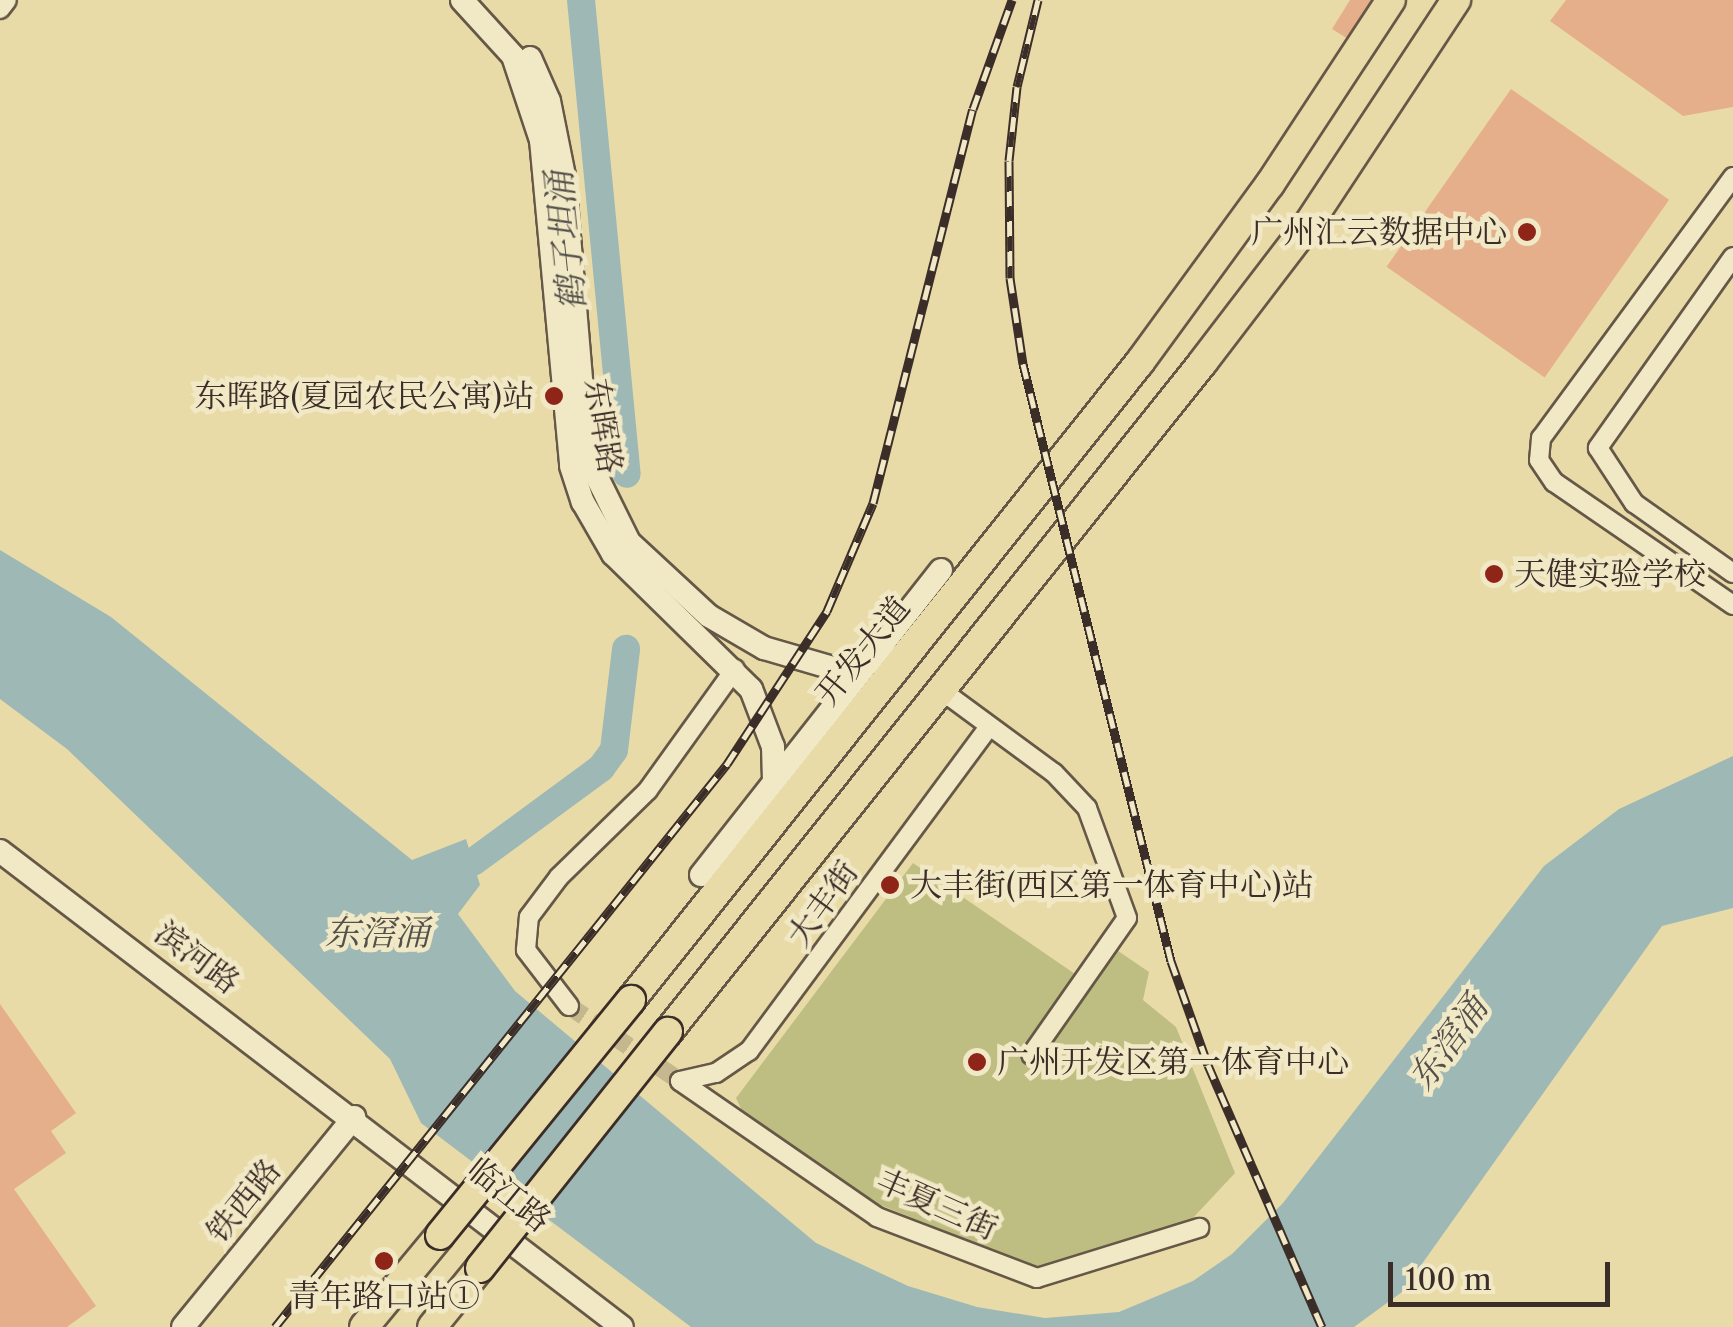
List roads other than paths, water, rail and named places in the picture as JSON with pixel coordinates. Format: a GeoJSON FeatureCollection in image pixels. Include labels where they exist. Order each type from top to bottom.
{"type":"FeatureCollection","features":[{"type":"Feature","properties":{"kind":"main road","name":"开发大道"},"geometry":{"type":"LineString","coordinates":[[364,1327],[631,1000],[1140,362],[1270,184],[1392,0]]}},
{"type":"Feature","properties":{"kind":"main road"},"geometry":{"type":"LineString","coordinates":[[432,1327],[1307,226],[1456,0]]}},
{"type":"Feature","properties":{"kind":"street"},"geometry":{"type":"LineString","coordinates":[[0,9],[7,0]]}},
{"type":"Feature","properties":{"kind":"street","name":"东晖路"},"geometry":{"type":"LineString","coordinates":[[462,0],[513,56],[541,140],[571,466],[584,502],[613,554],[735,669],[764,714],[778,778],[775,815]]}},
{"type":"Feature","properties":{"kind":"street","name":"东晖路"},"geometry":{"type":"LineString","coordinates":[[487,0],[539,76],[558,133],[588,459],[608,506],[642,558],[732,630],[808,665],[864,666],[903,657]]}},
{"type":"Feature","properties":{"kind":"street"},"geometry":{"type":"LineString","coordinates":[[1733,177],[1542,438],[1539,460],[1554,482],[1733,606]]}},
{"type":"Feature","properties":{"kind":"street"},"geometry":{"type":"LineString","coordinates":[[1733,256],[1598,448],[1614,478],[1634,503],[1733,573]]}},
{"type":"Feature","properties":{"kind":"street"},"geometry":{"type":"LineString","coordinates":[[701,875],[941,570]]}},
{"type":"Feature","properties":{"kind":"street"},"geometry":{"type":"LineString","coordinates":[[569,1006],[526,950],[530,917],[559,877],[648,790],[735,669]]}},
{"type":"Feature","properties":{"kind":"street"},"geometry":{"type":"LineString","coordinates":[[941,690],[1054,773],[1088,808],[1128,918],[1031,1055]]}},
{"type":"Feature","properties":{"kind":"street","name":"大丰街"},"geometry":{"type":"LineString","coordinates":[[680,1081],[716,1074],[764,1035],[989,727]]}},
{"type":"Feature","properties":{"kind":"street","name":"滨河路"},"geometry":{"type":"LineString","coordinates":[[0,851],[354,1117]]}},
{"type":"Feature","properties":{"kind":"street","name":"丰夏三街"},"geometry":{"type":"LineString","coordinates":[[680,1081],[877,1218],[1037,1278],[1199,1228]]}},
{"type":"Feature","properties":{"kind":"street","name":"铁西路"},"geometry":{"type":"LineString","coordinates":[[183,1327],[354,1117]]}},
{"type":"Feature","properties":{"kind":"street","name":"临江路"},"geometry":{"type":"LineString","coordinates":[[354,1117],[622,1327]]}},
{"type":"Feature","properties":{"kind":"water","name":"东滘涌"},"geometry":{"type":"Polygon","coordinates":[[[0,550],[111,617],[412,860],[466,839],[480,885],[458,914],[515,991],[816,1243],[908,1286],[977,1307],[1045,1318],[1119,1312],[1193,1281],[1232,1254],[1283,1203],[1544,866],[1619,809],[1733,756],[1733,908],[1662,926],[1402,1292],[1354,1327],[691,1327],[421,1123],[390,1059],[67,749],[0,699],[0,550]]]}},
{"type":"Feature","properties":{"kind":"waterway","name":"鹤子坦涌"},"geometry":{"type":"LineString","coordinates":[[581,0],[627,474]]}},
{"type":"Feature","properties":{"kind":"waterway","name":"鹤子坦涌"},"geometry":{"type":"LineString","coordinates":[[473,862],[601,768],[614,750],[626,649]]}},
{"type":"Feature","properties":{"kind":"tunnel"},"geometry":{"type":"LineString","coordinates":[[569,1006],[680,1081]]}},
{"type":"Feature","properties":{"kind":"railway"},"geometry":{"type":"LineString","coordinates":[[275,1327],[727,764],[827,611],[873,503],[973,109],[1012,0]]}},
{"type":"Feature","properties":{"kind":"railway"},"geometry":{"type":"LineString","coordinates":[[1038,0],[1017,87],[1009,161],[1010,278],[1023,364],[1171,961],[1208,1065],[1322,1327]]}},
{"type":"Feature","properties":{"kind":"place","name":"广州汇云数据中心"},"geometry":{"type":"Point","coordinates":[1527,232]}},
{"type":"Feature","properties":{"kind":"place","name":"东晖路(夏园农民公寓)站"},"geometry":{"type":"Point","coordinates":[554,396]}},
{"type":"Feature","properties":{"kind":"place","name":"天健实验学校"},"geometry":{"type":"Point","coordinates":[1494,574]}},
{"type":"Feature","properties":{"kind":"place","name":"大丰街(西区第一体育中心)站"},"geometry":{"type":"Point","coordinates":[890,885]}},
{"type":"Feature","properties":{"kind":"place","name":"广州开发区第一体育中心"},"geometry":{"type":"Point","coordinates":[977,1062]}},
{"type":"Feature","properties":{"kind":"place","name":"青年路口站①"},"geometry":{"type":"Point","coordinates":[384,1261]}}]}
